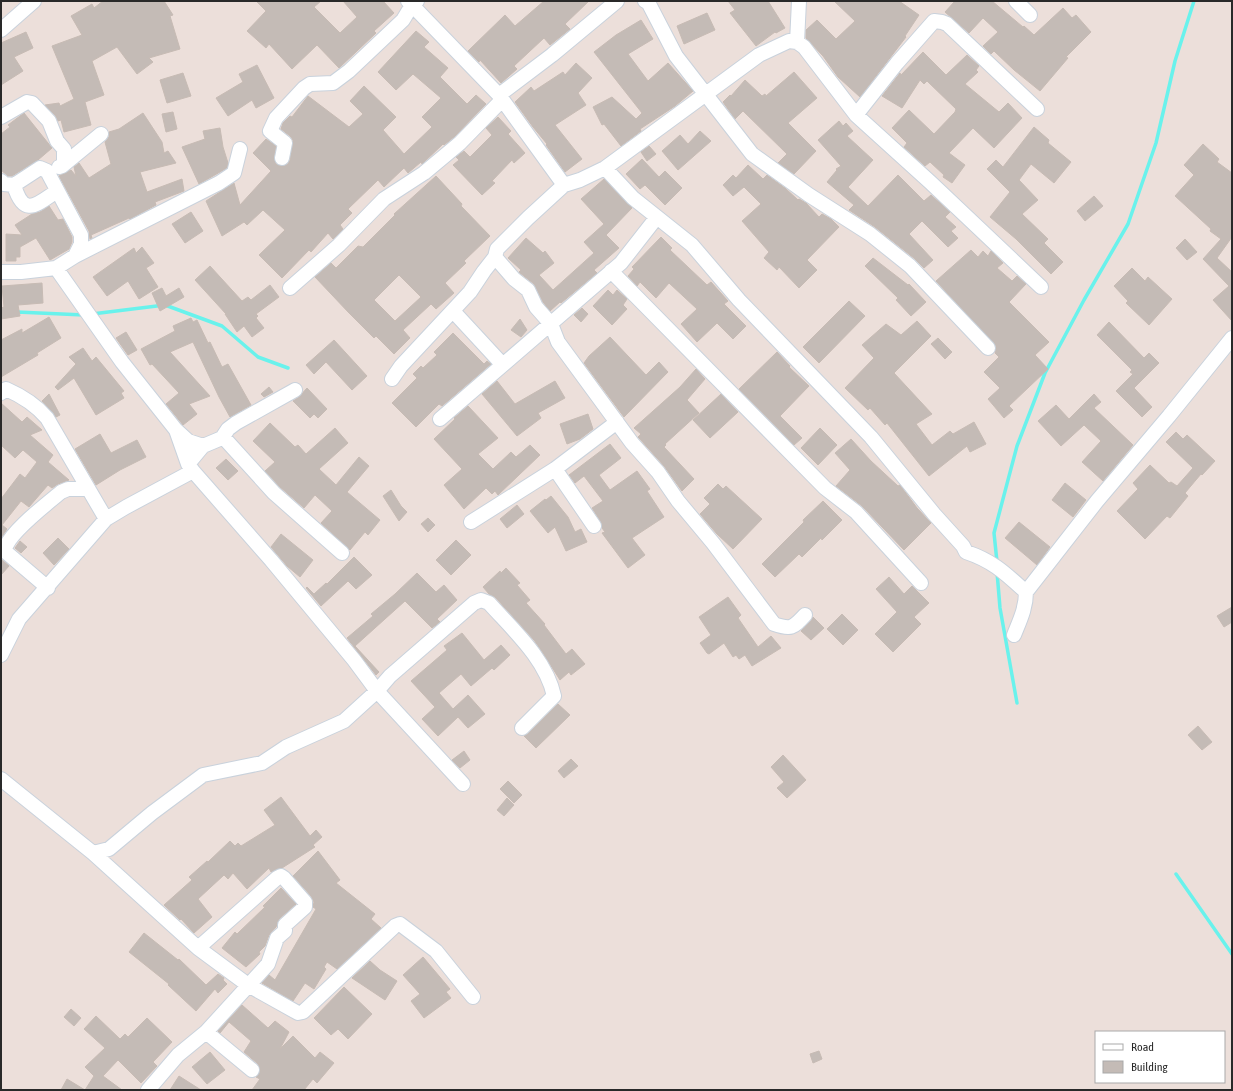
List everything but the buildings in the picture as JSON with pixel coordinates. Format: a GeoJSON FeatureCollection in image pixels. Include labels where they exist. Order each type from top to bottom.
{"type":"FeatureCollection","features":[{"type":"Feature","properties":{"kind":"street"},"geometry":{"type":"LineString","coordinates":[[1,30],[34,1]]}},
{"type":"Feature","properties":{"kind":"street"},"geometry":{"type":"LineString","coordinates":[[290,288],[339,245],[384,199],[424,173],[460,143],[501,98],[617,1]]}},
{"type":"Feature","properties":{"kind":"street"},"geometry":{"type":"LineString","coordinates":[[646,1],[648,2],[676,56],[752,154],[870,234],[910,266],[988,348]]}},
{"type":"Feature","properties":{"kind":"street"},"geometry":{"type":"LineString","coordinates":[[797,42],[799,1]]}},
{"type":"Feature","properties":{"kind":"street"},"geometry":{"type":"LineString","coordinates":[[1016,1],[1030,15]]}},
{"type":"Feature","properties":{"kind":"street"},"geometry":{"type":"LineString","coordinates":[[282,158],[285,143],[270,131],[276,118],[304,88],[310,84],[333,83],[350,72],[403,20],[412,2],[501,98],[564,185]]}},
{"type":"Feature","properties":{"kind":"street"},"geometry":{"type":"LineString","coordinates":[[856,115],[897,63],[934,21],[947,24],[1037,109]]}},
{"type":"Feature","properties":{"kind":"street"},"geometry":{"type":"LineString","coordinates":[[392,379],[401,366],[470,292],[495,258],[497,249],[564,185],[580,180],[605,168],[759,55],[789,41],[797,42],[804,47],[856,115],[936,187],[1041,287]]}},
{"type":"Feature","properties":{"kind":"street"},"geometry":{"type":"LineString","coordinates":[[1,117],[27,102],[32,103],[49,121],[57,141],[64,149],[64,161],[62,166]]}},
{"type":"Feature","properties":{"kind":"street"},"geometry":{"type":"LineString","coordinates":[[47,171],[62,166],[101,134]]}},
{"type":"Feature","properties":{"kind":"street"},"geometry":{"type":"LineString","coordinates":[[1,272],[21,272],[56,268],[75,256],[219,183],[234,173],[240,149]]}},
{"type":"Feature","properties":{"kind":"street"},"geometry":{"type":"LineString","coordinates":[[57,191],[34,206],[28,206],[23,203],[7,183],[40,168],[47,171],[81,235],[81,244],[75,256]]}},
{"type":"Feature","properties":{"kind":"street"},"geometry":{"type":"LineString","coordinates":[[605,168],[633,198],[692,245],[739,300],[871,437],[934,514],[963,546],[965,552],[974,554],[995,565],[1026,592]]}},
{"type":"Feature","properties":{"kind":"street"},"geometry":{"type":"LineString","coordinates":[[440,420],[502,364],[551,324],[621,263],[657,217]]}},
{"type":"Feature","properties":{"kind":"street"},"geometry":{"type":"LineString","coordinates":[[495,258],[514,279],[528,290],[536,307],[551,324],[558,342],[632,443],[658,472],[678,501],[713,543],[774,624],[789,628],[795,626],[805,615]]}},
{"type":"Feature","properties":{"kind":"street"},"geometry":{"type":"LineString","coordinates":[[56,268],[122,362],[176,430],[188,441],[203,446]]}},
{"type":"Feature","properties":{"kind":"street"},"geometry":{"type":"LineString","coordinates":[[612,271],[825,488],[856,512],[921,583]]}},
{"type":"Feature","properties":{"kind":"street"},"geometry":{"type":"LineString","coordinates":[[453,311],[502,364]]}},
{"type":"Feature","properties":{"kind":"street"},"geometry":{"type":"LineString","coordinates":[[1014,635],[1024,612],[1026,592],[1097,501],[1169,416],[1232,338]]}},
{"type":"Feature","properties":{"kind":"street"},"geometry":{"type":"LineString","coordinates":[[1,393],[6,389],[12,392],[39,409],[47,418],[106,519]]}},
{"type":"Feature","properties":{"kind":"street"},"geometry":{"type":"LineString","coordinates":[[1,655],[19,619],[48,588],[106,519],[191,467],[203,446],[222,438],[228,429],[236,423],[295,390]]}},
{"type":"Feature","properties":{"kind":"street"},"geometry":{"type":"LineString","coordinates":[[471,522],[555,469],[617,422]]}},
{"type":"Feature","properties":{"kind":"street"},"geometry":{"type":"LineString","coordinates":[[176,430],[191,467],[272,560],[354,660],[377,691],[463,784]]}},
{"type":"Feature","properties":{"kind":"street"},"geometry":{"type":"LineString","coordinates":[[222,438],[225,439],[274,493],[342,554]]}},
{"type":"Feature","properties":{"kind":"street"},"geometry":{"type":"LineString","coordinates":[[555,469],[594,526]]}},
{"type":"Feature","properties":{"kind":"street"},"geometry":{"type":"LineString","coordinates":[[48,588],[7,553],[5,550],[6,546],[19,529],[61,492],[68,489],[88,489]]}},
{"type":"Feature","properties":{"kind":"street"},"geometry":{"type":"LineString","coordinates":[[93,853],[110,849],[152,813],[203,775],[262,764],[286,747],[344,721],[377,691],[390,676],[474,603],[481,600],[489,603],[530,648],[552,684],[554,696],[522,728]]}},
{"type":"Feature","properties":{"kind":"street"},"geometry":{"type":"LineString","coordinates":[[1,779],[93,853],[198,948],[248,985],[298,1012],[303,1012],[395,926],[400,924],[436,951],[473,996]]}},
{"type":"Feature","properties":{"kind":"street"},"geometry":{"type":"LineString","coordinates":[[148,1090],[178,1055],[206,1032],[268,964],[277,938],[285,931],[284,925],[305,907],[306,902],[281,876],[198,948]]}},
{"type":"Feature","properties":{"kind":"street"},"geometry":{"type":"LineString","coordinates":[[206,1032],[252,1070]]}},
{"type":"Feature","properties":{"kind":"waterway"},"geometry":{"type":"LineString","coordinates":[[997,562],[994,533],[1017,446],[1045,373],[1084,300],[1128,224],[1156,143],[1175,61],[1194,1]]}},
{"type":"Feature","properties":{"kind":"waterway"},"geometry":{"type":"LineString","coordinates":[[92,314],[165,305],[222,326],[258,357],[288,368]]}},
{"type":"Feature","properties":{"kind":"waterway"},"geometry":{"type":"LineString","coordinates":[[15,314],[17,312],[84,315]]}},
{"type":"Feature","properties":{"kind":"waterway"},"geometry":{"type":"LineString","coordinates":[[997,572],[1000,608],[1017,703]]}},
{"type":"Feature","properties":{"kind":"waterway"},"geometry":{"type":"LineString","coordinates":[[1176,874],[1232,954]]}}]}
